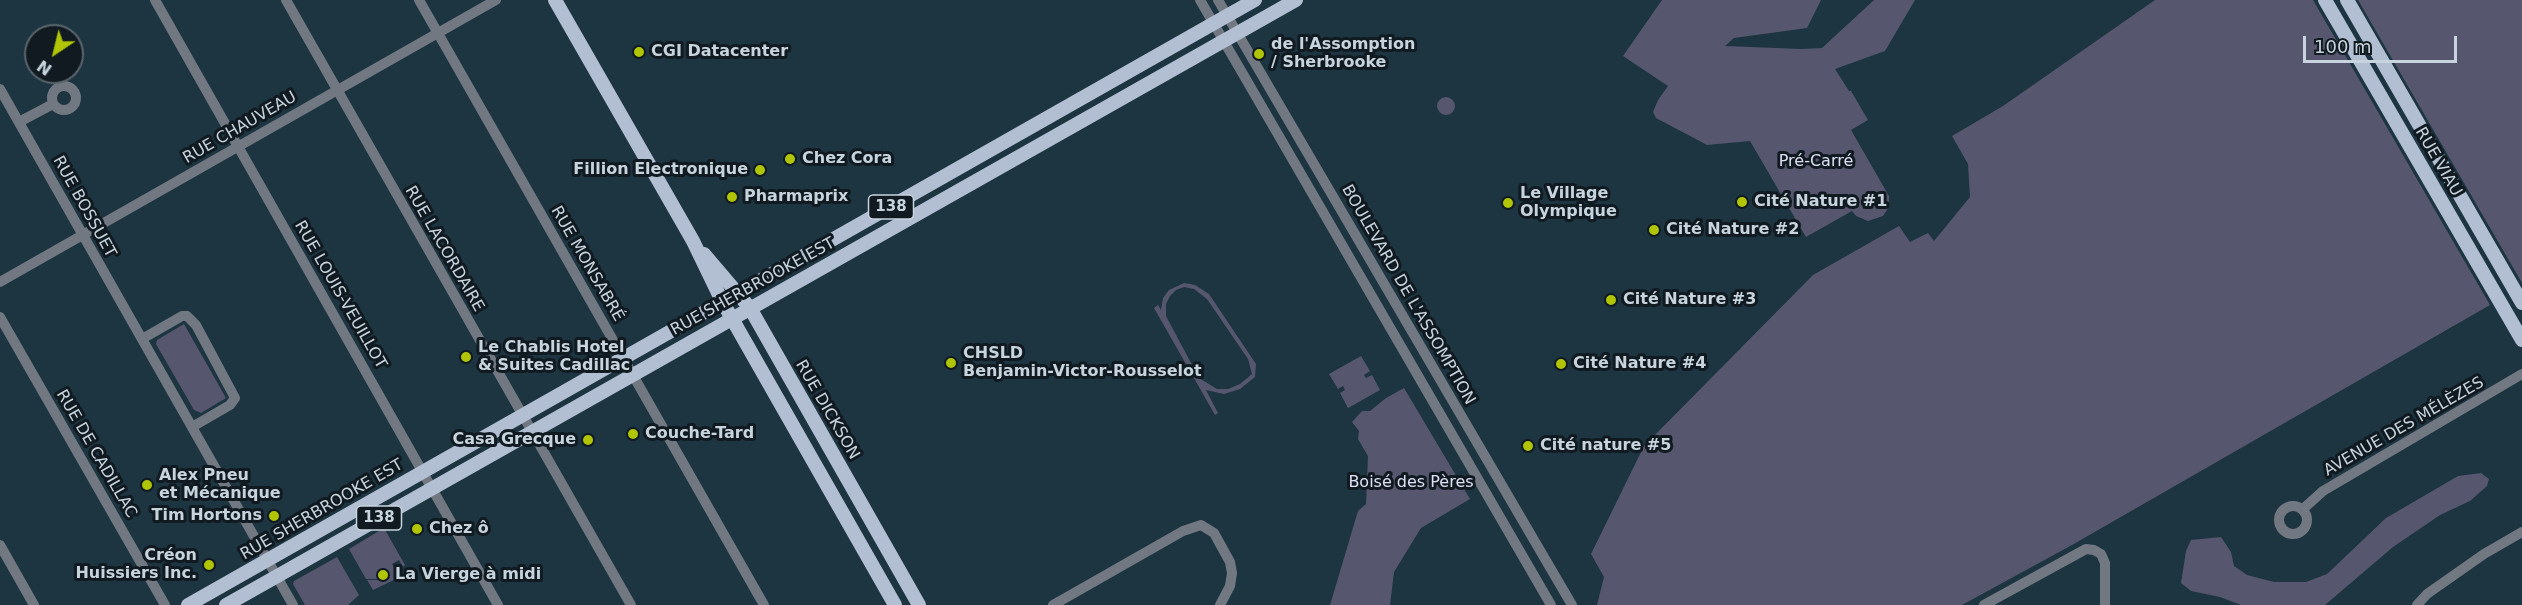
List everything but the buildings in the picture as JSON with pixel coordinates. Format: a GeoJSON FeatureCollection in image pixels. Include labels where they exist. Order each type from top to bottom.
{"type":"FeatureCollection","features":[{"type":"Feature","properties":{"kind":"main road","name":"RUE DICKSON"},"geometry":{"type":"LineString","coordinates":[[555,0],[693,241],[722,301],[895,605]]}},
{"type":"Feature","properties":{"kind":"main road","name":"RUE SHERBROOKE EST"},"geometry":{"type":"LineString","coordinates":[[188,605],[1255,0]]}},
{"type":"Feature","properties":{"kind":"main road","name":"RUE SHERBROOKE EST"},"geometry":{"type":"LineString","coordinates":[[226,605],[1296,0]]}},
{"type":"Feature","properties":{"kind":"main road","name":"RUE VIAU"},"geometry":{"type":"LineString","coordinates":[[2325,0],[2522,340]]}},
{"type":"Feature","properties":{"kind":"main road","name":"RUE VIAU"},"geometry":{"type":"LineString","coordinates":[[2347,0],[2522,303]]}},
{"type":"Feature","properties":{"kind":"main road","name":"RUE DICKSON"},"geometry":{"type":"LineString","coordinates":[[693,241],[750,308],[919,605]]}},
{"type":"Feature","properties":{"kind":"street","name":"RUE LOUIS-VEUILLOT"},"geometry":{"type":"LineString","coordinates":[[155,0],[498,605]]}},
{"type":"Feature","properties":{"kind":"street","name":"RUE LACORDAIRE"},"geometry":{"type":"LineString","coordinates":[[286,0],[631,605]]}},
{"type":"Feature","properties":{"kind":"street","name":"RUE MONSABRÉ"},"geometry":{"type":"LineString","coordinates":[[419,0],[764,605]]}},
{"type":"Feature","properties":{"kind":"street","name":"RUE CHAUVEAU"},"geometry":{"type":"LineString","coordinates":[[0,282],[495,0]]}},
{"type":"Feature","properties":{"kind":"street","name":"BOULEVARD DE L'ASSOMPTION"},"geometry":{"type":"LineString","coordinates":[[1200,0],[1551,605]]}},
{"type":"Feature","properties":{"kind":"street","name":"BOULEVARD DE L'ASSOMPTION"},"geometry":{"type":"LineString","coordinates":[[1218,0],[1572,605]]}},
{"type":"Feature","properties":{"kind":"street","name":"RUE BOSSUET"},"geometry":{"type":"LineString","coordinates":[[0,89],[293,605]]}},
{"type":"Feature","properties":{"kind":"street"},"geometry":{"type":"LineString","coordinates":[[19,122],[53,104]]}},
{"type":"Feature","properties":{"kind":"street"},"geometry":{"type":"LineString","coordinates":[[142,339],[182,316],[187,316],[196,325],[235,398],[230,405],[192,427]]}},
{"type":"Feature","properties":{"kind":"street","name":"RUE DE CADILLAC"},"geometry":{"type":"LineString","coordinates":[[0,317],[165,605]]}},
{"type":"Feature","properties":{"kind":"street","name":"AVENUE DES MÉLÈZES"},"geometry":{"type":"LineString","coordinates":[[2303,509],[2323,492],[2522,374]]}},
{"type":"Feature","properties":{"kind":"street"},"geometry":{"type":"LineString","coordinates":[[1053,605],[1183,531],[1201,525],[1214,533],[1230,562],[1232,573],[1230,586],[1220,605]]}},
{"type":"Feature","properties":{"kind":"street"},"geometry":{"type":"LineString","coordinates":[[2417,605],[2427,594],[2484,554],[2522,532]]}},
{"type":"Feature","properties":{"kind":"street"},"geometry":{"type":"LineString","coordinates":[[0,545],[34,605]]}},
{"type":"Feature","properties":{"kind":"street"},"geometry":{"type":"LineString","coordinates":[[1983,605],[2086,549],[2101,554],[2105,563],[2105,605]]}},
{"type":"Feature","properties":{"kind":"green space","name":"Pré-Carré"},"geometry":{"type":"Polygon","coordinates":[[[1662,0],[1821,0],[1807,28],[1734,38],[1725,46],[1801,49],[1822,48],[1874,0],[1915,0],[1885,51],[1835,69],[1868,120],[1851,130],[1889,196],[1889,207],[1883,216],[1868,221],[1856,216],[1852,211],[1806,237],[1750,141],[1707,145],[1656,118],[1653,112],[1668,86],[1623,56],[1662,0]]]}},
{"type":"Feature","properties":{"kind":"green space"},"geometry":{"type":"Polygon","coordinates":[[[2155,0],[2313,0],[2490,305],[2072,545],[1962,605],[1597,605],[1604,577],[1591,554],[1644,446],[1813,275],[1899,226],[1910,242],[1928,233],[1934,241],[1970,197],[1968,164],[1952,136],[2003,106],[2155,0]]]}},
{"type":"Feature","properties":{"kind":"green space"},"geometry":{"type":"Polygon","coordinates":[[[2358,0],[2522,0],[2522,283],[2358,0]]]}},
{"type":"Feature","properties":{"kind":"green space"},"geometry":{"type":"Polygon","coordinates":[[[1442,97],[1450,97],[1455,102],[1453,113],[1442,115],[1437,110],[1437,102],[1442,97]]]}},
{"type":"Feature","properties":{"kind":"green space"},"geometry":{"type":"Polygon","coordinates":[[[1184,283],[1195,285],[1209,294],[1256,364],[1255,377],[1240,389],[1224,394],[1206,390],[1218,413],[1215,415],[1154,308],[1158,305],[1161,310],[1163,298],[1169,290],[1184,283]],[[1184,287],[1176,290],[1166,304],[1166,316],[1199,378],[1217,389],[1228,389],[1240,384],[1252,374],[1248,359],[1207,299],[1194,289],[1184,287]]]}},
{"type":"Feature","properties":{"kind":"green space"},"geometry":{"type":"Polygon","coordinates":[[[184,324],[226,398],[201,413],[194,410],[156,344],[157,340],[184,324]]]}},
{"type":"Feature","properties":{"kind":"green space"},"geometry":{"type":"Polygon","coordinates":[[[1361,356],[1370,371],[1364,375],[1366,378],[1372,375],[1380,390],[1348,408],[1340,393],[1345,390],[1343,386],[1338,389],[1329,374],[1361,356]]]}},
{"type":"Feature","properties":{"kind":"green space","name":"Boisé des Pères"},"geometry":{"type":"Polygon","coordinates":[[[1404,388],[1470,499],[1421,528],[1394,572],[1390,605],[1330,605],[1358,511],[1366,504],[1368,456],[1358,439],[1359,431],[1352,422],[1362,411],[1370,411],[1386,398],[1404,388]]]}},
{"type":"Feature","properties":{"kind":"green space"},"geometry":{"type":"Polygon","coordinates":[[[2481,473],[2489,479],[2487,486],[2470,501],[2440,515],[2393,547],[2325,605],[2241,605],[2220,597],[2191,591],[2181,583],[2186,551],[2191,540],[2221,537],[2231,552],[2234,566],[2247,575],[2274,582],[2306,582],[2327,574],[2386,518],[2458,476],[2481,473]]]}},
{"type":"Feature","properties":{"kind":"green space"},"geometry":{"type":"Polygon","coordinates":[[[384,528],[405,565],[403,567],[399,560],[392,564],[400,577],[373,590],[367,580],[385,580],[387,572],[383,570],[382,573],[378,572],[378,579],[366,579],[349,549],[384,528]]]}},
{"type":"Feature","properties":{"kind":"green space"},"geometry":{"type":"Polygon","coordinates":[[[337,557],[359,595],[348,605],[305,605],[293,584],[294,581],[337,557]]]}},
{"type":"Feature","properties":{"kind":"place","name":"CGI Datacenter"},"geometry":{"type":"Point","coordinates":[639,52]}},
{"type":"Feature","properties":{"kind":"place","name":"de l'Assomption / Sherbrooke"},"geometry":{"type":"Point","coordinates":[1259,54]}},
{"type":"Feature","properties":{"kind":"place","name":"Chez Cora"},"geometry":{"type":"Point","coordinates":[790,159]}},
{"type":"Feature","properties":{"kind":"place","name":"Fillion Electronique"},"geometry":{"type":"Point","coordinates":[760,170]}},
{"type":"Feature","properties":{"kind":"place","name":"Pharmaprix"},"geometry":{"type":"Point","coordinates":[732,197]}},
{"type":"Feature","properties":{"kind":"place","name":"Cité Nature #1"},"geometry":{"type":"Point","coordinates":[1742,202]}},
{"type":"Feature","properties":{"kind":"place","name":"Le Village Olympique"},"geometry":{"type":"Point","coordinates":[1508,203]}},
{"type":"Feature","properties":{"kind":"place","name":"Cité Nature #2"},"geometry":{"type":"Point","coordinates":[1654,230]}},
{"type":"Feature","properties":{"kind":"place","name":"Cité Nature #3"},"geometry":{"type":"Point","coordinates":[1611,300]}},
{"type":"Feature","properties":{"kind":"place","name":"Le Chablis Hotel & Suites Cadillac"},"geometry":{"type":"Point","coordinates":[466,357]}},
{"type":"Feature","properties":{"kind":"place","name":"CHSLD Benjamin-Victor-Rousselot"},"geometry":{"type":"Point","coordinates":[951,363]}},
{"type":"Feature","properties":{"kind":"place","name":"Cité Nature #4"},"geometry":{"type":"Point","coordinates":[1561,364]}},
{"type":"Feature","properties":{"kind":"place","name":"Couche-Tard"},"geometry":{"type":"Point","coordinates":[633,434]}},
{"type":"Feature","properties":{"kind":"place","name":"Casa Grecque"},"geometry":{"type":"Point","coordinates":[588,440]}},
{"type":"Feature","properties":{"kind":"place","name":"Cité nature #5"},"geometry":{"type":"Point","coordinates":[1528,446]}},
{"type":"Feature","properties":{"kind":"place","name":"Alex Pneu et Mécanique"},"geometry":{"type":"Point","coordinates":[147,485]}},
{"type":"Feature","properties":{"kind":"place","name":"Tim Hortons"},"geometry":{"type":"Point","coordinates":[274,516]}},
{"type":"Feature","properties":{"kind":"place","name":"Chez ô"},"geometry":{"type":"Point","coordinates":[417,529]}},
{"type":"Feature","properties":{"kind":"place","name":"Créon Huissiers Inc."},"geometry":{"type":"Point","coordinates":[209,565]}},
{"type":"Feature","properties":{"kind":"place","name":"La Vierge à midi"},"geometry":{"type":"Point","coordinates":[383,575]}}]}
